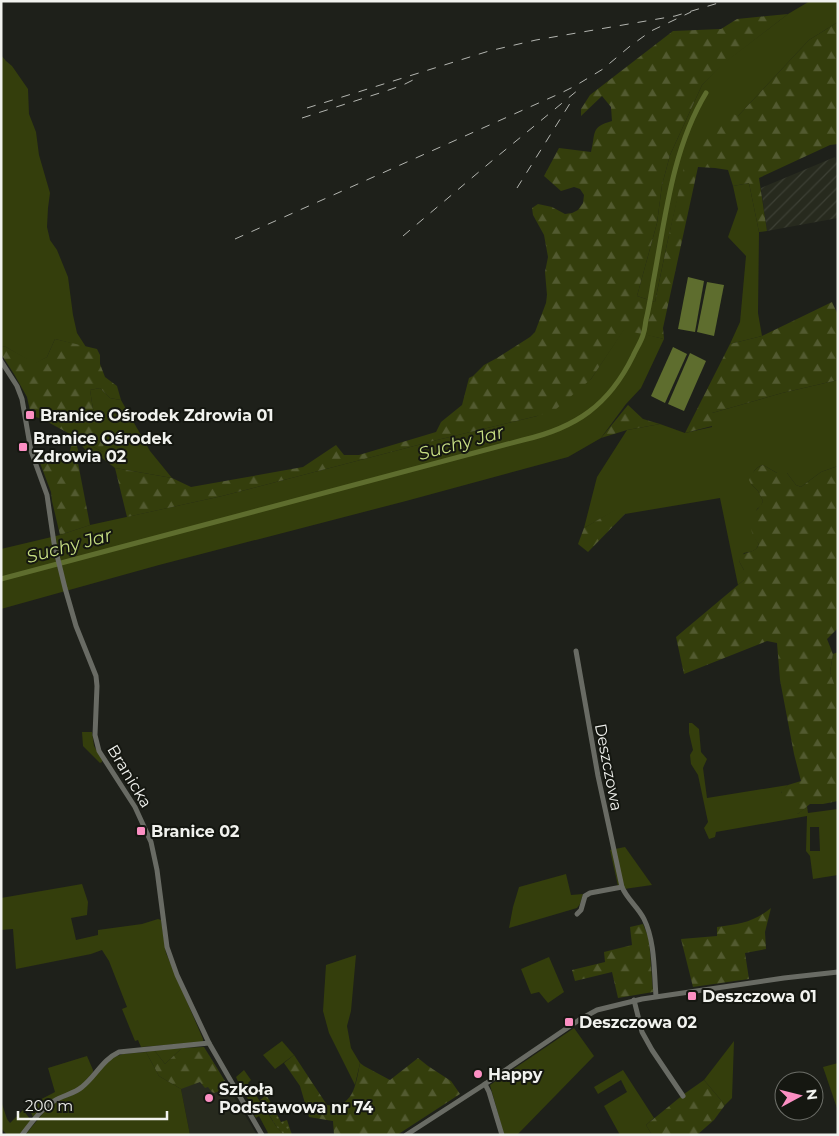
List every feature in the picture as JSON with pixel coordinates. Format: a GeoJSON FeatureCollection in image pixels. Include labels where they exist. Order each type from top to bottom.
{"type":"FeatureCollection","features":[{"type":"Feature","properties":{"kind":"street","name":"Branicka"},"geometry":{"type":"LineString","coordinates":[[1,361],[17,386],[22,399],[31,451],[47,495],[54,543],[76,626],[96,676],[95,735],[97,746],[135,807],[151,842],[158,870],[169,955],[177,975],[209,1043],[262,1135]]}},
{"type":"Feature","properties":{"kind":"street","name":"Deszczowa"},"geometry":{"type":"LineString","coordinates":[[576,651],[598,776],[622,886],[624,893],[643,918],[650,937],[656,996]]}},
{"type":"Feature","properties":{"kind":"street"},"geometry":{"type":"LineString","coordinates":[[577,914],[581,910],[585,896],[590,893],[622,886]]}},
{"type":"Feature","properties":{"kind":"street"},"geometry":{"type":"LineString","coordinates":[[406,1135],[586,1015],[634,1000],[656,996],[838,972]]}},
{"type":"Feature","properties":{"kind":"street"},"geometry":{"type":"LineString","coordinates":[[634,1000],[642,1032],[683,1096]]}},
{"type":"Feature","properties":{"kind":"street"},"geometry":{"type":"LineString","coordinates":[[22,1135],[42,1110],[57,1099],[76,1092],[84,1086],[111,1055],[118,1052],[209,1043]]}},
{"type":"Feature","properties":{"kind":"street"},"geometry":{"type":"LineString","coordinates":[[485,1084],[502,1135]]}},
{"type":"Feature","properties":{"kind":"shaded area"},"geometry":{"type":"Polygon","coordinates":[[[835,157],[838,166],[838,218],[767,231],[761,188],[835,157]]]}},
{"type":"Feature","properties":{"kind":"shaded area"},"geometry":{"type":"Polygon","coordinates":[[[688,277],[704,281],[695,332],[678,329],[688,277]]]}},
{"type":"Feature","properties":{"kind":"shaded area"},"geometry":{"type":"Polygon","coordinates":[[[707,282],[724,285],[714,336],[697,332],[707,282]]]}},
{"type":"Feature","properties":{"kind":"shaded area"},"geometry":{"type":"Polygon","coordinates":[[[673,347],[687,354],[665,403],[651,396],[673,347]]]}},
{"type":"Feature","properties":{"kind":"shaded area"},"geometry":{"type":"Polygon","coordinates":[[[690,353],[706,361],[684,411],[668,404],[690,353]]]}},
{"type":"Feature","properties":{"kind":"shaded area","name":"Szkoła Podstawowa nr 74"},"geometry":{"type":"Polygon","coordinates":[[[209,1055],[257,1135],[190,1135],[178,1074],[209,1055]]]}},
{"type":"Feature","properties":{"kind":"green space"},"geometry":{"type":"Polygon","coordinates":[[[810,1],[838,1],[838,22],[809,40],[738,116],[687,158],[655,302],[637,296],[657,223],[662,185],[670,155],[702,85],[726,61],[788,14],[810,1]]]}},
{"type":"Feature","properties":{"kind":"green space"},"geometry":{"type":"Polygon","coordinates":[[[788,14],[727,61],[702,85],[670,155],[662,185],[657,223],[637,296],[655,302],[686,158],[725,110],[738,116],[809,40],[838,22],[838,144],[830,145],[759,178],[767,231],[759,232],[749,183],[733,186],[728,170],[698,167],[663,328],[664,339],[624,330],[591,379],[555,410],[537,416],[222,496],[127,517],[115,468],[172,478],[191,487],[303,467],[336,445],[344,455],[359,455],[436,432],[441,422],[462,405],[469,378],[484,365],[535,332],[546,303],[545,272],[548,257],[544,235],[533,215],[532,208],[538,204],[552,207],[565,214],[578,210],[583,203],[584,195],[580,189],[574,187],[561,191],[544,176],[559,148],[591,152],[597,128],[612,121],[611,107],[602,96],[581,116],[581,109],[590,95],[673,31],[721,29],[737,19],[788,14]]]}},
{"type":"Feature","properties":{"kind":"green space"},"geometry":{"type":"Polygon","coordinates":[[[1,55],[12,66],[28,89],[29,114],[36,132],[39,155],[50,193],[47,227],[50,240],[57,250],[68,277],[77,333],[86,347],[55,339],[47,357],[35,364],[4,346],[1,348],[1,55]]]}},
{"type":"Feature","properties":{"kind":"green space"},"geometry":{"type":"Polygon","coordinates":[[[749,183],[759,232],[758,313],[762,336],[730,344],[740,322],[746,256],[728,237],[738,209],[733,186],[749,183]]]}},
{"type":"Feature","properties":{"kind":"green space"},"geometry":{"type":"Polygon","coordinates":[[[832,302],[838,315],[838,380],[782,393],[712,413],[712,426],[685,433],[730,344],[762,336],[832,302]]]}},
{"type":"Feature","properties":{"kind":"green space"},"geometry":{"type":"Polygon","coordinates":[[[624,329],[664,339],[641,388],[626,404],[601,438],[568,457],[159,565],[1,609],[1,549],[60,535],[90,525],[222,496],[537,416],[591,379],[624,329]]]}},
{"type":"Feature","properties":{"kind":"green space"},"geometry":{"type":"Polygon","coordinates":[[[55,339],[97,349],[105,377],[117,386],[121,400],[110,398],[100,388],[90,390],[93,409],[100,417],[104,432],[103,452],[46,421],[31,415],[27,397],[1,354],[1,348],[4,346],[35,363],[47,357],[55,339]]]}},
{"type":"Feature","properties":{"kind":"green space"},"geometry":{"type":"Polygon","coordinates":[[[838,380],[838,466],[821,472],[801,487],[796,485],[787,473],[777,473],[763,465],[755,470],[751,484],[758,491],[763,501],[757,509],[752,532],[759,544],[753,551],[744,553],[739,561],[744,570],[744,580],[738,585],[720,498],[625,514],[625,505],[584,528],[597,477],[627,430],[660,424],[685,433],[712,427],[712,413],[782,393],[838,380]]]}},
{"type":"Feature","properties":{"kind":"green space"},"geometry":{"type":"Polygon","coordinates":[[[100,388],[110,398],[121,400],[150,451],[172,478],[115,468],[98,455],[88,453],[78,441],[77,438],[103,452],[100,417],[93,409],[90,390],[100,388]]]}},
{"type":"Feature","properties":{"kind":"green space"},"geometry":{"type":"Polygon","coordinates":[[[628,405],[643,419],[660,424],[627,430],[601,438],[628,405]]]}},
{"type":"Feature","properties":{"kind":"green space"},"geometry":{"type":"Polygon","coordinates":[[[70,439],[75,440],[79,453],[80,462],[78,463],[90,525],[60,535],[51,492],[37,455],[68,460],[72,442],[70,439]]]}},
{"type":"Feature","properties":{"kind":"green space"},"geometry":{"type":"Polygon","coordinates":[[[763,465],[777,473],[787,473],[796,485],[801,487],[821,472],[838,466],[838,628],[827,639],[833,654],[830,672],[838,695],[838,801],[810,804],[798,814],[787,805],[781,791],[788,785],[801,781],[780,680],[777,643],[767,641],[684,674],[676,637],[744,580],[744,570],[739,561],[740,556],[758,547],[759,544],[752,533],[751,524],[753,515],[763,501],[749,480],[754,471],[763,465]]]}},
{"type":"Feature","properties":{"kind":"green space"},"geometry":{"type":"Polygon","coordinates":[[[625,504],[625,514],[588,552],[578,544],[584,528],[625,504]]]}},
{"type":"Feature","properties":{"kind":"green space"},"geometry":{"type":"Polygon","coordinates":[[[838,652],[838,690],[836,691],[830,672],[833,654],[838,652]]]}},
{"type":"Feature","properties":{"kind":"green space"},"geometry":{"type":"Polygon","coordinates":[[[689,723],[692,723],[699,729],[701,752],[707,759],[703,768],[707,798],[788,785],[781,792],[798,814],[807,806],[808,813],[838,809],[838,875],[813,879],[810,856],[806,851],[807,816],[716,832],[715,837],[709,839],[704,828],[708,822],[698,775],[691,764],[690,755],[693,750],[689,723]],[[810,827],[810,851],[820,851],[819,827],[810,827]]]}},
{"type":"Feature","properties":{"kind":"green space"},"geometry":{"type":"Polygon","coordinates":[[[82,732],[92,732],[94,746],[102,762],[100,763],[83,746],[82,732]]]}},
{"type":"Feature","properties":{"kind":"green space"},"geometry":{"type":"Polygon","coordinates":[[[625,847],[652,885],[624,889],[618,886],[610,850],[625,847]]]}},
{"type":"Feature","properties":{"kind":"green space"},"geometry":{"type":"Polygon","coordinates":[[[566,874],[571,895],[583,894],[577,908],[509,928],[519,887],[566,874]]]}},
{"type":"Feature","properties":{"kind":"green space"},"geometry":{"type":"Polygon","coordinates":[[[82,884],[88,902],[87,915],[71,918],[76,940],[98,935],[98,930],[161,920],[166,953],[203,1042],[141,1047],[138,1040],[135,1041],[122,1009],[127,1007],[109,961],[102,950],[91,954],[16,969],[13,929],[1,930],[1,898],[82,884]]]}},
{"type":"Feature","properties":{"kind":"green space"},"geometry":{"type":"Polygon","coordinates":[[[771,908],[765,932],[766,949],[745,953],[749,979],[693,987],[681,939],[717,936],[717,927],[746,922],[758,917],[771,908]]]}},
{"type":"Feature","properties":{"kind":"green space"},"geometry":{"type":"Polygon","coordinates":[[[643,924],[649,939],[653,992],[618,998],[612,972],[575,981],[572,970],[605,962],[604,952],[632,945],[630,927],[643,924]]]}},
{"type":"Feature","properties":{"kind":"green space"},"geometry":{"type":"Polygon","coordinates":[[[356,955],[351,1011],[347,1026],[351,1048],[360,1063],[355,1085],[329,1033],[323,1011],[326,965],[356,955]]]}},
{"type":"Feature","properties":{"kind":"green space"},"geometry":{"type":"Polygon","coordinates":[[[549,957],[564,992],[548,1003],[539,992],[531,994],[521,969],[549,957]]]}},
{"type":"Feature","properties":{"kind":"green space"},"geometry":{"type":"Polygon","coordinates":[[[574,1028],[594,1056],[517,1135],[504,1135],[490,1085],[574,1028]]]}},
{"type":"Feature","properties":{"kind":"green space"},"geometry":{"type":"Polygon","coordinates":[[[282,1041],[294,1055],[275,1069],[263,1055],[282,1041]]]}},
{"type":"Feature","properties":{"kind":"green space"},"geometry":{"type":"Polygon","coordinates":[[[734,1041],[732,1098],[725,1105],[704,1080],[734,1041]]]}},
{"type":"Feature","properties":{"kind":"green space"},"geometry":{"type":"Polygon","coordinates":[[[204,1047],[228,1086],[225,1087],[223,1084],[217,1088],[219,1091],[214,1093],[208,1087],[205,1088],[200,1082],[181,1089],[159,1076],[146,1052],[154,1050],[165,1064],[182,1048],[204,1047]]]}},
{"type":"Feature","properties":{"kind":"green space"},"geometry":{"type":"Polygon","coordinates":[[[182,1048],[165,1064],[154,1050],[182,1048]]]}},
{"type":"Feature","properties":{"kind":"green space"},"geometry":{"type":"Polygon","coordinates":[[[146,1052],[159,1076],[181,1089],[190,1135],[25,1135],[45,1111],[57,1101],[77,1093],[111,1058],[123,1054],[146,1052]]]}},
{"type":"Feature","properties":{"kind":"green space"},"geometry":{"type":"Polygon","coordinates":[[[294,1055],[327,1105],[343,1103],[348,1099],[355,1086],[360,1063],[390,1080],[418,1058],[451,1081],[460,1094],[397,1135],[334,1135],[333,1121],[309,1117],[300,1086],[284,1063],[294,1055]]]}},
{"type":"Feature","properties":{"kind":"green space"},"geometry":{"type":"Polygon","coordinates":[[[87,1056],[93,1072],[83,1084],[76,1090],[56,1098],[33,1117],[28,1106],[55,1092],[48,1068],[87,1056]]]}},
{"type":"Feature","properties":{"kind":"green space"},"geometry":{"type":"Polygon","coordinates":[[[838,1063],[838,1111],[823,1067],[838,1063]]]}},
{"type":"Feature","properties":{"kind":"green space"},"geometry":{"type":"Polygon","coordinates":[[[244,1070],[251,1080],[248,1083],[284,1135],[266,1135],[268,1133],[259,1116],[256,1118],[254,1115],[257,1114],[236,1077],[244,1070]]]}},
{"type":"Feature","properties":{"kind":"green space"},"geometry":{"type":"Polygon","coordinates":[[[623,1070],[654,1118],[646,1125],[652,1135],[620,1135],[604,1106],[627,1092],[621,1080],[598,1094],[594,1087],[623,1070]]]}},
{"type":"Feature","properties":{"kind":"green space"},"geometry":{"type":"Polygon","coordinates":[[[704,1080],[725,1105],[714,1120],[697,1135],[652,1135],[646,1125],[704,1080]]]}},
{"type":"Feature","properties":{"kind":"green space"},"geometry":{"type":"Polygon","coordinates":[[[266,1095],[281,1122],[287,1120],[292,1135],[284,1135],[276,1126],[260,1100],[266,1095]]]}},
{"type":"Feature","properties":{"kind":"green space"},"geometry":{"type":"Polygon","coordinates":[[[1,1101],[10,1123],[23,1110],[30,1119],[31,1122],[21,1135],[7,1135],[1,1128],[1,1101]]]}},
{"type":"Feature","properties":{"kind":"waterway","name":"Suchy Jar"},"geometry":{"type":"LineString","coordinates":[[1,579],[542,435],[559,429],[589,412],[602,401],[624,373],[642,338],[677,161],[694,115],[706,93]]}},
{"type":"Feature","properties":{"kind":"railway"},"geometry":{"type":"LineString","coordinates":[[307,108],[489,51],[536,40],[675,16],[725,1]]}},
{"type":"Feature","properties":{"kind":"railway"},"geometry":{"type":"LineString","coordinates":[[235,239],[561,93],[603,69],[651,31],[691,12]]}},
{"type":"Feature","properties":{"kind":"railway"},"geometry":{"type":"LineString","coordinates":[[302,118],[386,91],[413,80]]}},
{"type":"Feature","properties":{"kind":"railway"},"geometry":{"type":"LineString","coordinates":[[403,236],[578,90]]}},
{"type":"Feature","properties":{"kind":"railway"},"geometry":{"type":"LineString","coordinates":[[517,188],[574,97]]}},
{"type":"Feature","properties":{"kind":"place","name":"Branice Ośrodek Zdrowia 01"},"geometry":{"type":"Point","coordinates":[30,415]}},
{"type":"Feature","properties":{"kind":"place","name":"Branice Ośrodek Zdrowia 02"},"geometry":{"type":"Point","coordinates":[23,447]}},
{"type":"Feature","properties":{"kind":"place","name":"Branice 02"},"geometry":{"type":"Point","coordinates":[141,831]}},
{"type":"Feature","properties":{"kind":"place","name":"Deszczowa 01"},"geometry":{"type":"Point","coordinates":[692,996]}},
{"type":"Feature","properties":{"kind":"place","name":"Deszczowa 02"},"geometry":{"type":"Point","coordinates":[569,1022]}},
{"type":"Feature","properties":{"kind":"place","name":"Happy"},"geometry":{"type":"Point","coordinates":[478,1074]}},
{"type":"Feature","properties":{"kind":"place","name":"Szkoła Podstawowa nr 74"},"geometry":{"type":"Point","coordinates":[209,1098]}}]}
